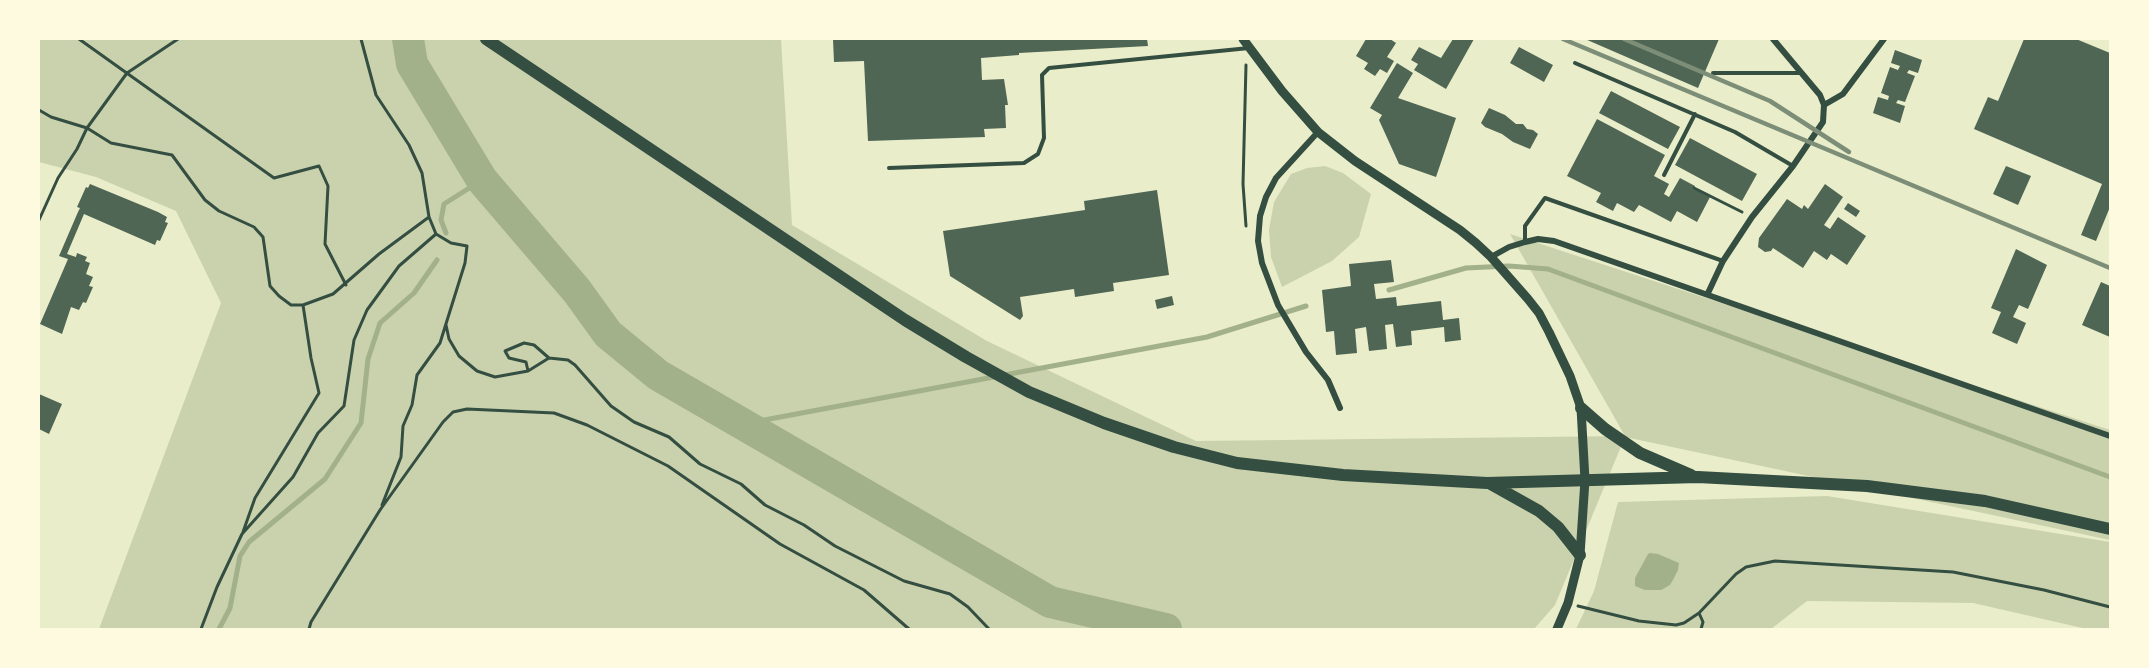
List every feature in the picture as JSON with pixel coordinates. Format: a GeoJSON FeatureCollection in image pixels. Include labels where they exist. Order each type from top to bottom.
{"type":"FeatureCollection","features":[{"type":"Feature","properties":{"kind":"main road"},"geometry":{"type":"LineString","coordinates":[[486,39],[896,314],[966,357],[1029,392],[1124,430],[1174,447],[1237,463],[1343,475],[1487,483],[1698,477],[1867,486],[1985,501],[2110,529]]}},
{"type":"Feature","properties":{"kind":"main road"},"geometry":{"type":"LineString","coordinates":[[1581,408],[1613,435],[1640,453],[1698,477]]}},
{"type":"Feature","properties":{"kind":"main road"},"geometry":{"type":"LineString","coordinates":[[1487,483],[1539,511],[1558,527],[1580,555]]}},
{"type":"Feature","properties":{"kind":"street"},"geometry":{"type":"LineString","coordinates":[[1243,39],[1282,91],[1317,132],[1460,230],[1491,257],[1539,313],[1559,351],[1581,408],[1585,480],[1580,555],[1568,603],[1557,629]]}},
{"type":"Feature","properties":{"kind":"street"},"geometry":{"type":"LineString","coordinates":[[1708,293],[1723,261],[1752,217],[1793,166],[1823,122],[1824,105],[1820,95],[1773,39]]}},
{"type":"Feature","properties":{"kind":"street"},"geometry":{"type":"LineString","coordinates":[[1824,105],[1843,94],[1884,39]]}},
{"type":"Feature","properties":{"kind":"street"},"geometry":{"type":"LineString","coordinates":[[1317,132],[1276,178],[1266,197],[1260,216],[1258,241],[1262,263],[1278,305],[1306,352],[1328,380],[1340,408]]}},
{"type":"Feature","properties":{"kind":"street"},"geometry":{"type":"LineString","coordinates":[[1491,257],[1509,247],[1525,242],[1538,239],[1554,241],[1708,293],[2110,436]]}},
{"type":"Feature","properties":{"kind":"lane"},"geometry":{"type":"LineString","coordinates":[[889,168],[1024,163],[1038,154],[1044,138],[1042,75],[1049,68],[1249,48]]}},
{"type":"Feature","properties":{"kind":"lane"},"geometry":{"type":"LineString","coordinates":[[1575,63],[1735,132],[1793,166]]}},
{"type":"Feature","properties":{"kind":"lane"},"geometry":{"type":"LineString","coordinates":[[1713,73],[1800,73]]}},
{"type":"Feature","properties":{"kind":"lane"},"geometry":{"type":"LineString","coordinates":[[1664,176],[1695,114]]}},
{"type":"Feature","properties":{"kind":"lane"},"geometry":{"type":"LineString","coordinates":[[1525,242],[1526,226],[1545,198],[1723,261]]}},
{"type":"Feature","properties":{"kind":"path"},"geometry":{"type":"LineString","coordinates":[[79,39],[274,178],[319,166],[328,186],[326,244],[346,285]]}},
{"type":"Feature","properties":{"kind":"path"},"geometry":{"type":"LineString","coordinates":[[39,220],[58,178],[77,149],[87,128],[127,73],[178,39]]}},
{"type":"Feature","properties":{"kind":"path"},"geometry":{"type":"LineString","coordinates":[[361,39],[376,95],[409,145],[422,173],[429,217],[436,234],[451,243],[467,246],[465,262],[440,343],[417,375],[412,405],[404,426],[401,457],[380,510]]}},
{"type":"Feature","properties":{"kind":"path"},"geometry":{"type":"LineString","coordinates":[[1247,236],[1243,184],[1246,70],[1249,48]]}},
{"type":"Feature","properties":{"kind":"path"},"geometry":{"type":"LineString","coordinates":[[39,110],[51,117],[87,128],[111,143],[172,155],[205,200],[219,211],[254,227],[263,237],[270,286],[291,305],[303,305],[333,294],[379,254],[429,217]]}},
{"type":"Feature","properties":{"kind":"path"},"geometry":{"type":"LineString","coordinates":[[1694,188],[1752,217]]}},
{"type":"Feature","properties":{"kind":"path"},"geometry":{"type":"LineString","coordinates":[[242,534],[293,477],[318,433],[344,406],[354,340],[367,310],[399,266],[436,234]]}},
{"type":"Feature","properties":{"kind":"path"},"geometry":{"type":"LineString","coordinates":[[201,629],[255,498],[319,393],[303,305]]}},
{"type":"Feature","properties":{"kind":"path"},"geometry":{"type":"LineString","coordinates":[[446,325],[449,339],[459,356],[477,371],[495,377],[528,370],[549,358]]}},
{"type":"Feature","properties":{"kind":"path"},"geometry":{"type":"LineString","coordinates":[[528,370],[526,362],[509,358],[506,351],[524,343],[534,345],[549,358],[568,360],[611,406],[634,422],[669,437],[700,464],[741,484],[765,505],[804,525],[835,546],[904,581],[950,594],[968,607],[989,629]]}},
{"type":"Feature","properties":{"kind":"path"},"geometry":{"type":"LineString","coordinates":[[309,629],[311,622],[380,510],[442,422],[453,412],[467,409],[554,413],[587,425],[668,466],[780,544],[864,590],[909,629]]}},
{"type":"Feature","properties":{"kind":"path"},"geometry":{"type":"LineString","coordinates":[[1568,603],[1639,621],[1676,625],[1684,623],[1699,613],[1746,567],[1775,561],[1953,572],[2044,590],[2110,607]]}},
{"type":"Feature","properties":{"kind":"path"},"geometry":{"type":"LineString","coordinates":[[1699,613],[1703,622],[1701,629]]}},
{"type":"Feature","properties":{"kind":"shaded area"},"geometry":{"type":"Polygon","coordinates":[[[39,39],[781,39],[792,225],[987,341],[1196,441],[1625,436],[1510,234],[2110,430],[2110,540],[1625,437],[1555,605],[1534,629],[99,629],[221,303],[176,211],[96,177],[39,162],[39,39]]]}},
{"type":"Feature","properties":{"kind":"shaded area"},"geometry":{"type":"Polygon","coordinates":[[[1325,166],[1343,173],[1371,194],[1359,237],[1332,261],[1282,287],[1271,257],[1269,230],[1274,202],[1291,174],[1307,168],[1325,166]]]}},
{"type":"Feature","properties":{"kind":"shaded area"},"geometry":{"type":"Polygon","coordinates":[[[1827,496],[2110,542],[2110,629],[2087,629],[1973,603],[1807,601],[1771,629],[1576,629],[1594,591],[1618,502],[1827,496]]]}},
{"type":"Feature","properties":{"kind":"shaded area"},"geometry":{"type":"Polygon","coordinates":[[[1650,553],[1679,563],[1670,585],[1661,590],[1645,590],[1635,586],[1635,578],[1650,553]]]}},
{"type":"Feature","properties":{"kind":"building"},"geometry":{"type":"Polygon","coordinates":[[[833,39],[1147,39],[1148,46],[1019,53],[1019,55],[981,58],[982,80],[1004,79],[1008,105],[1005,105],[1006,128],[984,129],[985,137],[868,141],[864,61],[834,62],[833,39]]]}},
{"type":"Feature","properties":{"kind":"building"},"geometry":{"type":"Polygon","coordinates":[[[1366,39],[1390,39],[1396,43],[1387,57],[1394,61],[1387,73],[1380,69],[1375,76],[1364,69],[1368,63],[1356,56],[1366,39]]]}},
{"type":"Feature","properties":{"kind":"building"},"geometry":{"type":"Polygon","coordinates":[[[1453,39],[1474,39],[1446,89],[1414,70],[1418,64],[1411,60],[1419,47],[1441,58],[1453,39]]]}},
{"type":"Feature","properties":{"kind":"building"},"geometry":{"type":"Polygon","coordinates":[[[1585,39],[1719,39],[1698,88],[1585,39]]]}},
{"type":"Feature","properties":{"kind":"building"},"geometry":{"type":"Polygon","coordinates":[[[2024,39],[2076,39],[2110,53],[2110,207],[2096,241],[2081,235],[2102,184],[1974,129],[1988,97],[1998,101],[2024,39]]]}},
{"type":"Feature","properties":{"kind":"building"},"geometry":{"type":"Polygon","coordinates":[[[1519,47],[1553,65],[1544,82],[1510,63],[1519,47]]]}},
{"type":"Feature","properties":{"kind":"building"},"geometry":{"type":"Polygon","coordinates":[[[1895,50],[1922,60],[1918,73],[1909,70],[1907,73],[1915,76],[1905,102],[1898,100],[1896,103],[1905,106],[1900,123],[1873,113],[1878,97],[1888,100],[1889,96],[1881,93],[1890,67],[1898,70],[1900,66],[1891,63],[1895,50]]]}},
{"type":"Feature","properties":{"kind":"building"},"geometry":{"type":"Polygon","coordinates":[[[1397,63],[1413,73],[1398,98],[1456,118],[1436,177],[1399,164],[1379,120],[1382,115],[1370,108],[1397,63]]]}},
{"type":"Feature","properties":{"kind":"building"},"geometry":{"type":"Polygon","coordinates":[[[1611,91],[1680,127],[1668,149],[1599,113],[1611,91]]]}},
{"type":"Feature","properties":{"kind":"building"},"geometry":{"type":"Polygon","coordinates":[[[1489,108],[1505,115],[1516,124],[1523,124],[1527,129],[1538,134],[1530,149],[1481,123],[1489,108]]]}},
{"type":"Feature","properties":{"kind":"building"},"geometry":{"type":"Polygon","coordinates":[[[1597,119],[1665,155],[1654,176],[1669,184],[1664,194],[1669,197],[1680,178],[1695,186],[1694,189],[1710,197],[1697,222],[1677,211],[1671,222],[1639,205],[1634,212],[1617,203],[1613,211],[1596,202],[1601,193],[1567,176],[1597,119]]]}},
{"type":"Feature","properties":{"kind":"building"},"geometry":{"type":"Polygon","coordinates":[[[1690,138],[1757,174],[1742,201],[1675,165],[1690,138]]]}},
{"type":"Feature","properties":{"kind":"building"},"geometry":{"type":"Polygon","coordinates":[[[2006,166],[2031,176],[2018,205],[1993,194],[2006,166]]]}},
{"type":"Feature","properties":{"kind":"building"},"geometry":{"type":"Polygon","coordinates":[[[90,184],[158,212],[167,217],[165,222],[168,223],[160,241],[157,240],[155,245],[84,214],[67,254],[76,257],[77,253],[87,257],[85,261],[90,263],[86,274],[93,277],[89,286],[93,287],[86,303],[83,302],[79,310],[71,307],[62,334],[40,324],[68,259],[59,256],[80,208],[77,207],[86,187],[88,188],[90,184]]]}},
{"type":"Feature","properties":{"kind":"building"},"geometry":{"type":"Polygon","coordinates":[[[1825,184],[1843,197],[1824,225],[1830,229],[1838,217],[1866,236],[1847,265],[1831,254],[1827,260],[1814,251],[1803,268],[1773,248],[1765,252],[1758,247],[1759,238],[1787,199],[1802,209],[1804,205],[1808,209],[1825,184]]]}},
{"type":"Feature","properties":{"kind":"building"},"geometry":{"type":"Polygon","coordinates":[[[1157,190],[1169,275],[1113,283],[1114,291],[1075,297],[1074,289],[1020,297],[1023,316],[1020,320],[950,276],[943,231],[1085,210],[1084,201],[1157,190]]]}},
{"type":"Feature","properties":{"kind":"building"},"geometry":{"type":"Polygon","coordinates":[[[1848,203],[1860,211],[1856,217],[1844,209],[1848,203]]]}},
{"type":"Feature","properties":{"kind":"building"},"geometry":{"type":"Polygon","coordinates":[[[2016,249],[2047,265],[2028,309],[2019,305],[2013,317],[2026,323],[2017,344],[1992,333],[2001,312],[1991,308],[2016,249]]]}},
{"type":"Feature","properties":{"kind":"building"},"geometry":{"type":"Polygon","coordinates":[[[1391,260],[1394,282],[1374,284],[1376,299],[1396,297],[1397,306],[1441,301],[1443,320],[1459,318],[1461,340],[1445,342],[1444,327],[1411,331],[1412,345],[1396,347],[1393,324],[1385,325],[1387,349],[1369,351],[1366,327],[1355,329],[1357,353],[1336,355],[1334,331],[1326,332],[1322,290],[1351,286],[1349,264],[1391,260]]]}},
{"type":"Feature","properties":{"kind":"building"},"geometry":{"type":"Polygon","coordinates":[[[2101,282],[2110,286],[2110,337],[2082,325],[2101,282]]]}},
{"type":"Feature","properties":{"kind":"building"},"geometry":{"type":"Polygon","coordinates":[[[1172,296],[1174,305],[1157,309],[1155,300],[1172,296]]]}},
{"type":"Feature","properties":{"kind":"building"},"geometry":{"type":"Polygon","coordinates":[[[39,394],[62,404],[49,434],[39,429],[39,394]]]}},
{"type":"Feature","properties":{"kind":"waterway"},"geometry":{"type":"LineString","coordinates":[[408,39],[412,64],[482,180],[577,291],[608,334],[658,375],[1050,602],[1166,629]]}},
{"type":"Feature","properties":{"kind":"waterway"},"geometry":{"type":"LineString","coordinates":[[446,233],[441,220],[444,204],[482,180]]}},
{"type":"Feature","properties":{"kind":"waterway"},"geometry":{"type":"LineString","coordinates":[[219,629],[230,608],[240,556],[249,542],[325,479],[361,423],[368,359],[380,323],[414,293],[437,260]]}},
{"type":"Feature","properties":{"kind":"waterway"},"geometry":{"type":"LineString","coordinates":[[1389,290],[1466,268],[1509,266],[1548,269],[2110,477]]}},
{"type":"Feature","properties":{"kind":"waterway"},"geometry":{"type":"LineString","coordinates":[[743,424],[1207,337],[1306,306]]}},
{"type":"Feature","properties":{"kind":"railway"},"geometry":{"type":"LineString","coordinates":[[1563,39],[2110,268]]}},
{"type":"Feature","properties":{"kind":"railway"},"geometry":{"type":"LineString","coordinates":[[1624,39],[1770,101],[1849,152]]}}]}
